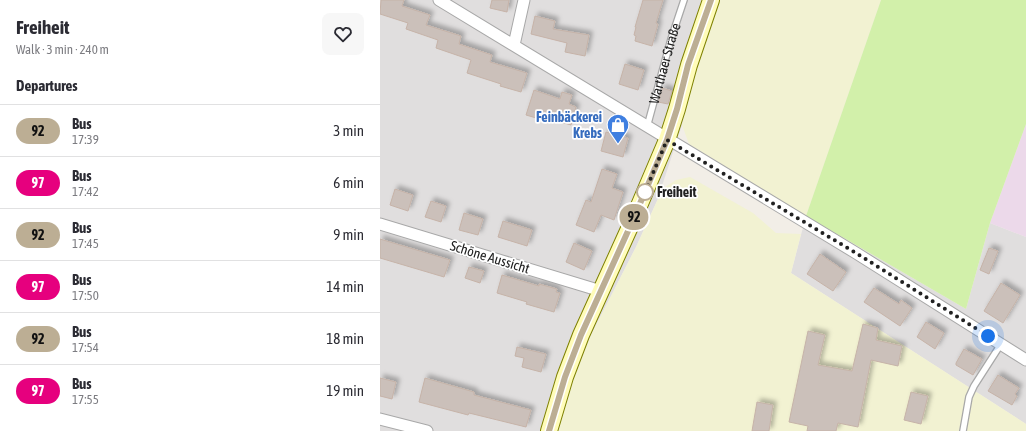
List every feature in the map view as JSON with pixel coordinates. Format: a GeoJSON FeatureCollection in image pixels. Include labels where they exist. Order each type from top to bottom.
{"type":"FeatureCollection","features":[{"type":"Feature","properties":{"kind":"street"},"geometry":{"type":"LineString","coordinates":[[440,0],[667,140],[856,253],[1026,360]]}},
{"type":"Feature","properties":{"kind":"street"},"geometry":{"type":"LineString","coordinates":[[514,45],[524,0]]}},
{"type":"Feature","properties":{"kind":"street","name":"Warthaer Straße"},"geometry":{"type":"LineString","coordinates":[[549,431],[568,370],[581,335],[636,214],[667,140],[677,109],[688,65],[710,0]]}},
{"type":"Feature","properties":{"kind":"street","name":"Schöne Aussicht"},"geometry":{"type":"LineString","coordinates":[[380,224],[601,291]]}},
{"type":"Feature","properties":{"kind":"street"},"geometry":{"type":"LineString","coordinates":[[380,419],[427,431]]}},
{"type":"Feature","properties":{"kind":"lane","name":"Warthaer Straße"},"geometry":{"type":"LineString","coordinates":[[647,127],[671,39],[684,0]]}},
{"type":"Feature","properties":{"kind":"lane"},"geometry":{"type":"LineString","coordinates":[[963,431],[969,397],[974,386],[1001,344]]}},
{"type":"Feature","properties":{"kind":"shaded area"},"geometry":{"type":"Polygon","coordinates":[[[380,0],[718,0],[703,42],[682,125],[657,201],[636,247],[589,339],[574,378],[557,431],[380,431],[380,0]]]}},
{"type":"Feature","properties":{"kind":"shaded area"},"geometry":{"type":"Polygon","coordinates":[[[1026,124],[1026,237],[990,223],[1026,124]]]}},
{"type":"Feature","properties":{"kind":"shaded area"},"geometry":{"type":"Polygon","coordinates":[[[806,216],[966,309],[990,223],[1026,237],[1026,424],[791,273],[806,216]]]}},
{"type":"Feature","properties":{"kind":"green space"},"geometry":{"type":"Polygon","coordinates":[[[718,0],[881,0],[806,216],[689,144],[682,125],[703,42],[718,0]]]}},
{"type":"Feature","properties":{"kind":"green space"},"geometry":{"type":"Polygon","coordinates":[[[881,0],[1026,0],[1026,124],[990,223],[966,309],[806,216],[881,0]]]}},
{"type":"Feature","properties":{"kind":"green space"},"geometry":{"type":"Polygon","coordinates":[[[690,177],[753,213],[776,233],[801,234],[791,273],[1026,424],[1026,431],[557,431],[574,378],[589,339],[636,247],[657,201],[665,187],[676,180],[690,177]]]}},
{"type":"Feature","properties":{"kind":"building"},"geometry":{"type":"Polygon","coordinates":[[[381,0],[404,0],[402,6],[430,15],[426,25],[461,36],[459,44],[492,55],[490,62],[527,73],[521,92],[500,86],[501,84],[467,73],[471,60],[436,48],[438,40],[406,29],[408,23],[380,14],[381,0]]]}},
{"type":"Feature","properties":{"kind":"building"},"geometry":{"type":"Polygon","coordinates":[[[492,0],[509,0],[507,12],[490,8],[492,0]]]}},
{"type":"Feature","properties":{"kind":"building"},"geometry":{"type":"Polygon","coordinates":[[[643,0],[663,0],[656,23],[658,24],[652,46],[635,41],[635,27],[643,0]]]}},
{"type":"Feature","properties":{"kind":"building"},"geometry":{"type":"Polygon","coordinates":[[[535,16],[555,21],[553,29],[589,35],[585,56],[565,52],[567,43],[531,34],[535,16]]]}},
{"type":"Feature","properties":{"kind":"building"},"geometry":{"type":"Polygon","coordinates":[[[625,64],[644,70],[638,90],[619,84],[625,64]]]}},
{"type":"Feature","properties":{"kind":"building"},"geometry":{"type":"Polygon","coordinates":[[[662,88],[672,91],[668,104],[658,102],[662,88]]]}},
{"type":"Feature","properties":{"kind":"building"},"geometry":{"type":"Polygon","coordinates":[[[534,90],[560,99],[562,92],[572,95],[569,104],[576,107],[571,125],[544,117],[543,120],[526,115],[534,90]]]}},
{"type":"Feature","properties":{"kind":"building"},"geometry":{"type":"Polygon","coordinates":[[[606,132],[628,138],[623,157],[601,151],[606,132]]]}},
{"type":"Feature","properties":{"kind":"building"},"geometry":{"type":"Polygon","coordinates":[[[602,169],[617,174],[612,188],[623,192],[614,220],[601,215],[594,232],[576,225],[586,200],[591,202],[602,169]]]}},
{"type":"Feature","properties":{"kind":"building"},"geometry":{"type":"Polygon","coordinates":[[[395,189],[413,195],[408,211],[390,205],[395,189]]]}},
{"type":"Feature","properties":{"kind":"building"},"geometry":{"type":"Polygon","coordinates":[[[431,201],[446,206],[441,222],[425,217],[431,201]]]}},
{"type":"Feature","properties":{"kind":"building"},"geometry":{"type":"Polygon","coordinates":[[[464,213],[483,219],[478,235],[459,230],[464,213]]]}},
{"type":"Feature","properties":{"kind":"building"},"geometry":{"type":"Polygon","coordinates":[[[503,221],[532,230],[527,246],[498,237],[503,221]]]}},
{"type":"Feature","properties":{"kind":"building"},"geometry":{"type":"Polygon","coordinates":[[[380,239],[450,260],[444,277],[380,258],[380,239]]]}},
{"type":"Feature","properties":{"kind":"building"},"geometry":{"type":"Polygon","coordinates":[[[574,243],[592,251],[584,270],[566,262],[574,243]]]}},
{"type":"Feature","properties":{"kind":"building"},"geometry":{"type":"Polygon","coordinates":[[[989,248],[998,251],[989,274],[980,270],[989,248]]]}},
{"type":"Feature","properties":{"kind":"building"},"geometry":{"type":"Polygon","coordinates":[[[820,254],[846,272],[833,291],[807,274],[820,254]]]}},
{"type":"Feature","properties":{"kind":"building"},"geometry":{"type":"Polygon","coordinates":[[[469,267],[484,271],[480,283],[465,278],[469,267]]]}},
{"type":"Feature","properties":{"kind":"building"},"geometry":{"type":"Polygon","coordinates":[[[502,275],[539,286],[539,284],[557,289],[556,292],[560,293],[554,312],[526,304],[527,302],[497,293],[502,275]]]}},
{"type":"Feature","properties":{"kind":"building"},"geometry":{"type":"Polygon","coordinates":[[[1001,283],[1020,295],[1003,323],[984,311],[1001,283]]]}},
{"type":"Feature","properties":{"kind":"building"},"geometry":{"type":"Polygon","coordinates":[[[874,288],[899,304],[901,300],[912,308],[900,326],[864,302],[874,288]]]}},
{"type":"Feature","properties":{"kind":"building"},"geometry":{"type":"Polygon","coordinates":[[[926,322],[944,333],[935,349],[917,337],[926,322]]]}},
{"type":"Feature","properties":{"kind":"building"},"geometry":{"type":"Polygon","coordinates":[[[863,324],[878,328],[876,340],[902,346],[898,366],[871,360],[858,427],[838,423],[836,431],[807,431],[808,426],[789,422],[808,331],[825,335],[818,365],[852,371],[863,324]]]}},
{"type":"Feature","properties":{"kind":"building"},"geometry":{"type":"Polygon","coordinates":[[[517,347],[546,354],[541,372],[522,367],[524,358],[515,356],[517,347]]]}},
{"type":"Feature","properties":{"kind":"building"},"geometry":{"type":"Polygon","coordinates":[[[964,349],[982,359],[973,375],[956,365],[964,349]]]}},
{"type":"Feature","properties":{"kind":"building"},"geometry":{"type":"Polygon","coordinates":[[[998,375],[1019,388],[1015,394],[1017,396],[1012,405],[988,391],[998,375]]]}},
{"type":"Feature","properties":{"kind":"building"},"geometry":{"type":"Polygon","coordinates":[[[380,378],[396,382],[392,399],[380,396],[380,378]]]}},
{"type":"Feature","properties":{"kind":"building"},"geometry":{"type":"Polygon","coordinates":[[[425,378],[474,392],[474,395],[531,410],[526,427],[469,413],[468,415],[419,402],[425,378]]]}},
{"type":"Feature","properties":{"kind":"building"},"geometry":{"type":"Polygon","coordinates":[[[911,392],[928,396],[921,424],[904,420],[911,392]]]}},
{"type":"Feature","properties":{"kind":"building"},"geometry":{"type":"Polygon","coordinates":[[[757,402],[773,405],[769,431],[752,431],[757,402]]]}},
{"type":"Feature","properties":{"kind":"bus line","name":"92"},"geometry":{"type":"LineString","coordinates":[[549,431],[565,377],[581,335],[667,140],[677,109],[688,65],[711,0]]}},
{"type":"Feature","properties":{"kind":"place","name":"Feinbäckerei Krebs"},"geometry":{"type":"Point","coordinates":[618,144]}},
{"type":"Feature","properties":{"kind":"place","name":"Freiheit"},"geometry":{"type":"Point","coordinates":[645,192]}},
{"type":"Feature","properties":{"kind":"route"},"geometry":{"type":"LineString","coordinates":[[645,192],[667,140],[856,253],[988,336]]}}]}
